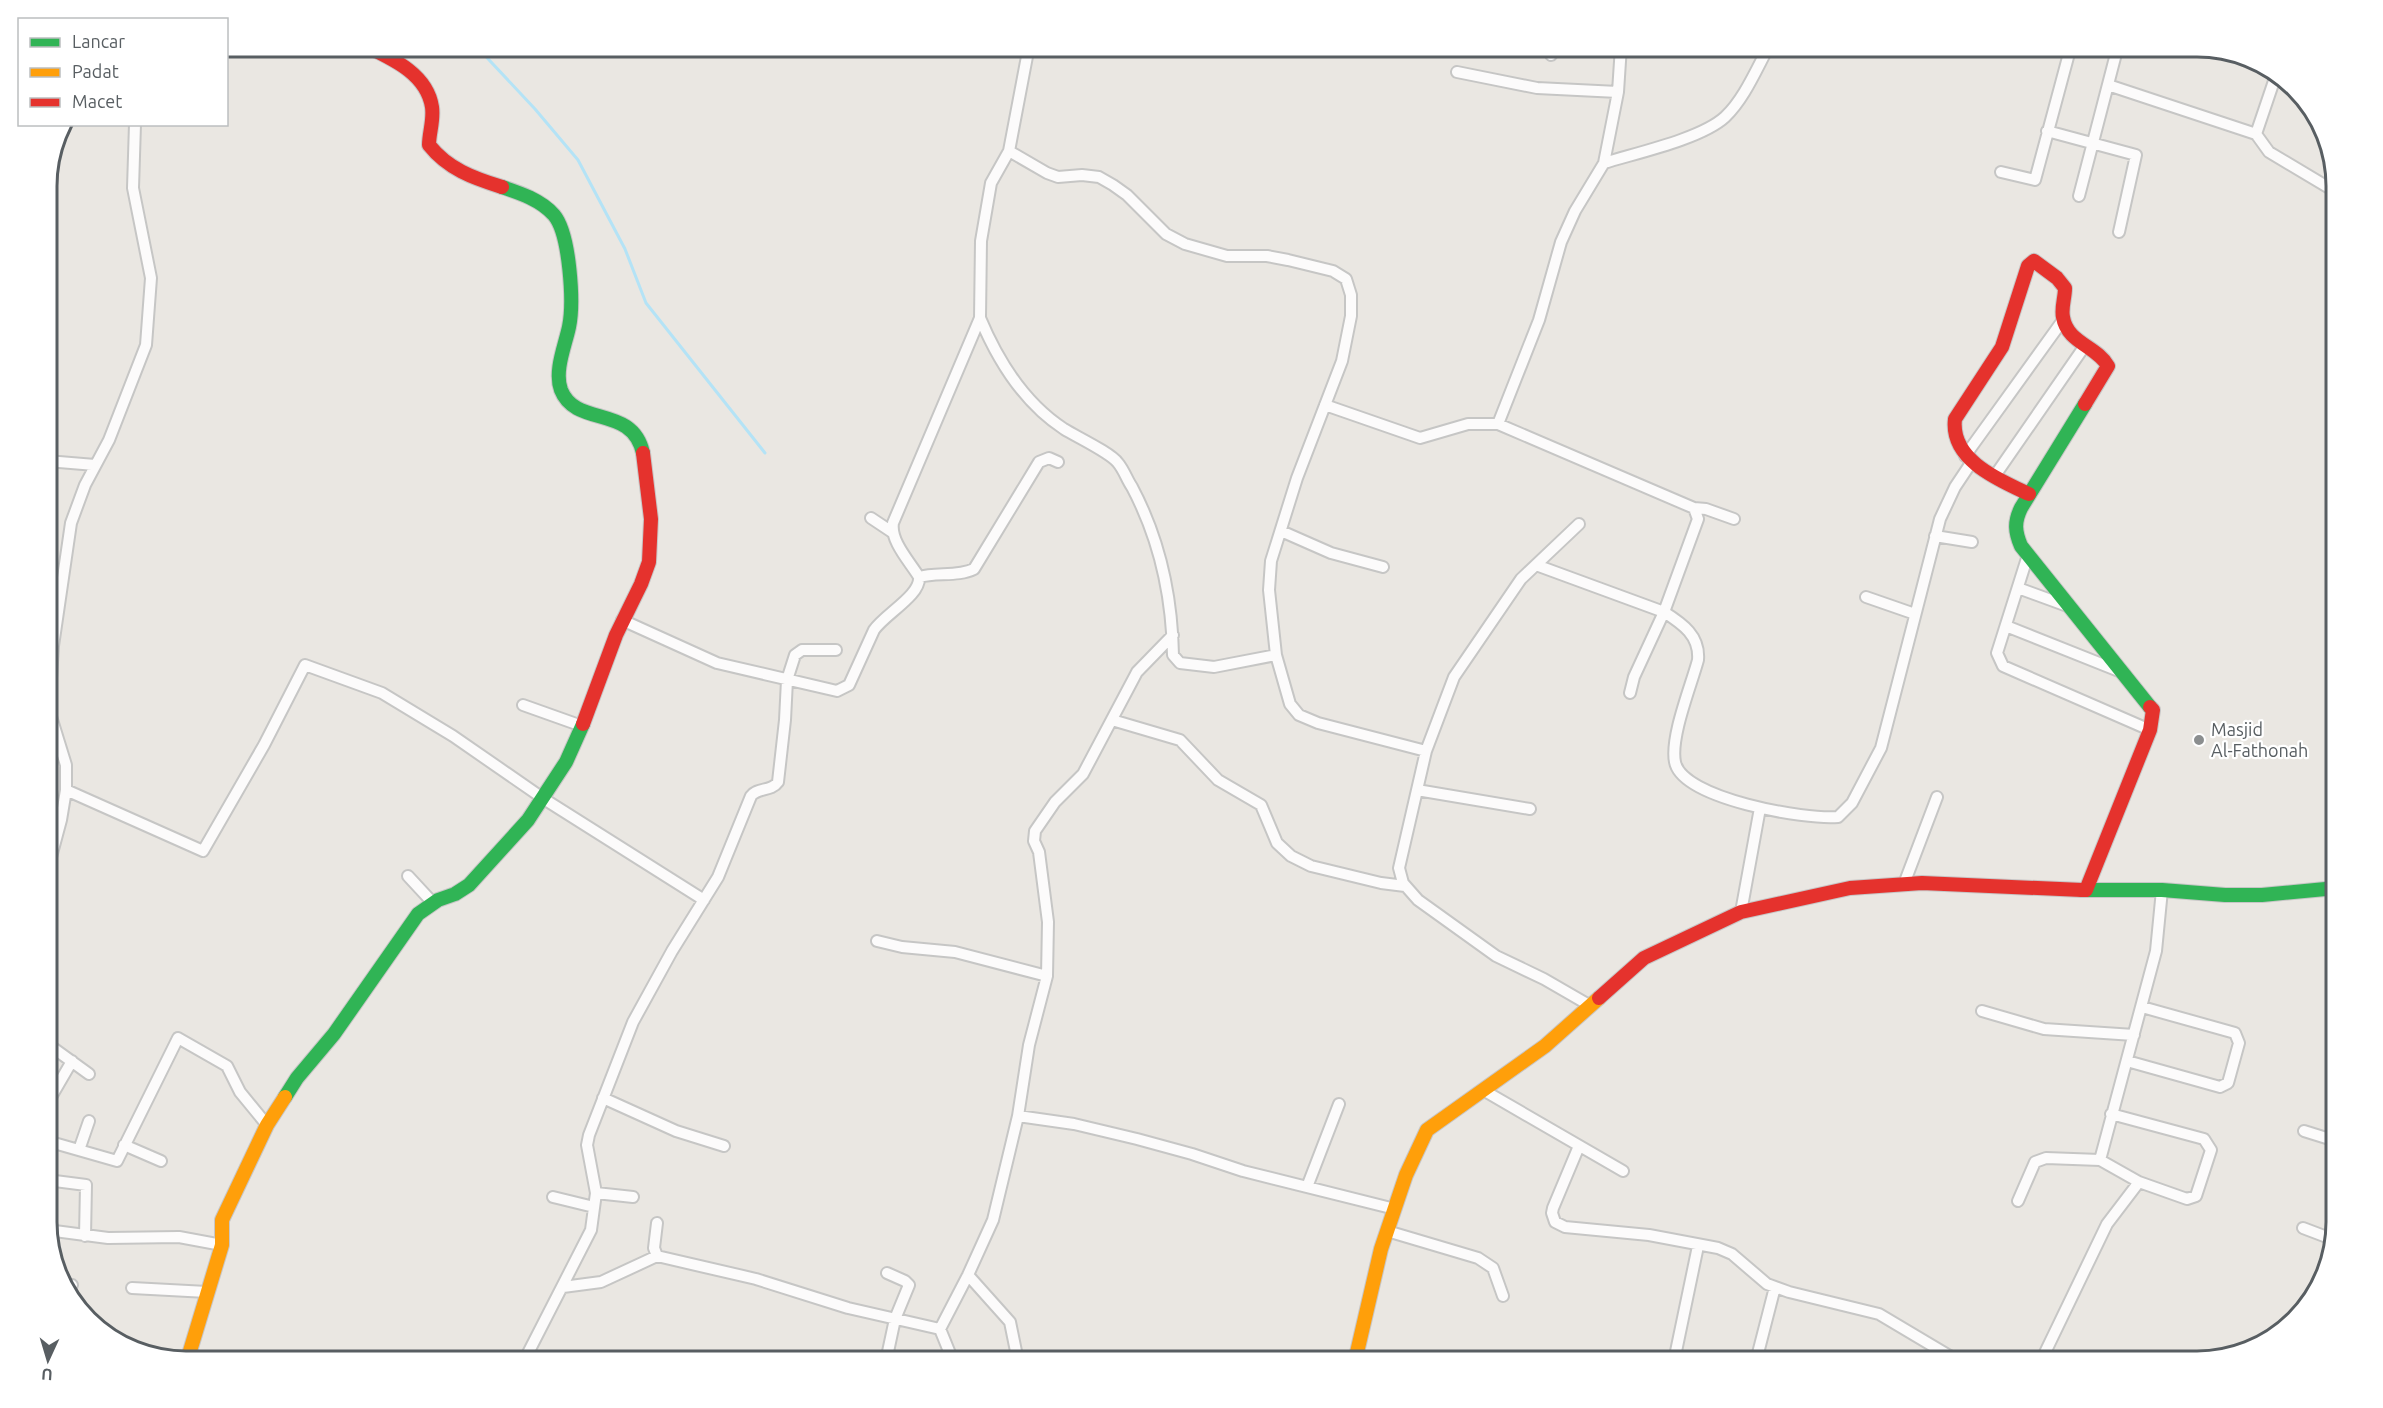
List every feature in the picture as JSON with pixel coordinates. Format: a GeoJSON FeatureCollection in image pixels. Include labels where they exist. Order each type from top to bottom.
{"type":"FeatureCollection","features":[{"type":"Feature","properties":{"kind":"street"},"geometry":{"type":"LineString","coordinates":[[190,1351],[222,1245],[222,1220],[228,1203],[267,1125],[297,1078],[334,1034],[418,914],[433,903],[469,885],[543,799],[575,744],[622,620],[649,566],[652,524],[644,458],[637,433],[629,427],[576,407],[569,402],[561,389],[560,376],[571,314],[562,229],[555,216],[543,204],[493,186],[440,160],[429,145],[432,109],[424,83],[401,64],[387,57]]}},
{"type":"Feature","properties":{"kind":"street"},"geometry":{"type":"LineString","coordinates":[[892,532],[893,523],[916,465],[980,318],[983,230],[991,183],[1009,151],[1027,57]]}},
{"type":"Feature","properties":{"kind":"street"},"geometry":{"type":"LineString","coordinates":[[1498,424],[1539,320],[1561,242],[1575,211],[1604,163],[1618,92],[1620,57]]}},
{"type":"Feature","properties":{"kind":"street"},"geometry":{"type":"LineString","coordinates":[[1604,163],[1684,138],[1715,125],[1734,106],[1763,57]]}},
{"type":"Feature","properties":{"kind":"street"},"geometry":{"type":"LineString","coordinates":[[2001,172],[2035,180],[2068,57]]}},
{"type":"Feature","properties":{"kind":"street"},"geometry":{"type":"LineString","coordinates":[[2079,196],[2115,57]]}},
{"type":"Feature","properties":{"kind":"street"},"geometry":{"type":"LineString","coordinates":[[1457,72],[1537,88],[1618,92]]}},
{"type":"Feature","properties":{"kind":"street"},"geometry":{"type":"LineString","coordinates":[[2256,134],[2273,83]]}},
{"type":"Feature","properties":{"kind":"street"},"geometry":{"type":"LineString","coordinates":[[2108,85],[2256,134],[2269,152],[2326,186]]}},
{"type":"Feature","properties":{"kind":"street"},"geometry":{"type":"LineString","coordinates":[[57,619],[71,523],[85,485],[109,440],[146,345],[151,278],[133,188],[135,126]]}},
{"type":"Feature","properties":{"kind":"street"},"geometry":{"type":"LineString","coordinates":[[2047,131],[2136,155],[2119,232]]}},
{"type":"Feature","properties":{"kind":"street"},"geometry":{"type":"LineString","coordinates":[[1009,151],[1058,177],[1082,175],[1099,177],[1127,195],[1166,234],[1185,244],[1227,256],[1267,256],[1288,260],[1333,271],[1346,279],[1351,296],[1351,316],[1342,361],[1297,478],[1271,561],[1269,578],[1276,655],[1290,704],[1299,715],[1317,723],[1426,751]]}},
{"type":"Feature","properties":{"kind":"street"},"geometry":{"type":"LineString","coordinates":[[1536,565],[1664,612],[1689,631],[1696,640],[1699,651],[1674,745],[1675,765],[1685,778],[1697,787],[1760,808],[1823,819],[1838,817],[1852,803],[1881,748],[1940,519],[1968,459],[2062,320],[2065,288],[2057,278],[2032,261],[2028,266],[2002,347],[1955,419],[1955,432],[1968,459],[1994,477],[2029,494]]}},
{"type":"Feature","properties":{"kind":"street"},"geometry":{"type":"LineString","coordinates":[[980,318],[990,342],[1015,383],[1062,427],[1118,462],[1144,510],[1158,554],[1166,583],[1173,635],[1173,655],[1180,663],[1214,667],[1276,655]]}},
{"type":"Feature","properties":{"kind":"street"},"geometry":{"type":"LineString","coordinates":[[2062,320],[2068,331],[2084,347],[2106,360],[2108,366],[2020,508],[2014,525],[2021,546],[2153,710],[2150,730],[2086,890]]}},
{"type":"Feature","properties":{"kind":"street"},"geometry":{"type":"LineString","coordinates":[[1994,477],[2084,347]]}},
{"type":"Feature","properties":{"kind":"street"},"geometry":{"type":"LineString","coordinates":[[1325,405],[1420,438],[1468,424],[1498,424],[1694,508],[1706,509],[1734,519]]}},
{"type":"Feature","properties":{"kind":"street"},"geometry":{"type":"LineString","coordinates":[[919,577],[974,569],[1039,462],[1048,458],[1058,462]]}},
{"type":"Feature","properties":{"kind":"street"},"geometry":{"type":"LineString","coordinates":[[57,462],[95,465]]}},
{"type":"Feature","properties":{"kind":"street"},"geometry":{"type":"LineString","coordinates":[[1630,693],[1634,677],[1664,612],[1698,519],[1694,508]]}},
{"type":"Feature","properties":{"kind":"street"},"geometry":{"type":"LineString","coordinates":[[622,620],[717,663],[837,691],[844,689],[849,685],[879,622],[916,590],[919,577],[892,532],[871,518]]}},
{"type":"Feature","properties":{"kind":"street"},"geometry":{"type":"LineString","coordinates":[[1579,524],[1521,579],[1454,677],[1426,751],[1399,868],[1405,886],[1418,900],[1496,956],[1544,979],[1589,1005]]}},
{"type":"Feature","properties":{"kind":"street"},"geometry":{"type":"LineString","coordinates":[[1281,531],[1331,553],[1383,567]]}},
{"type":"Feature","properties":{"kind":"street"},"geometry":{"type":"LineString","coordinates":[[1935,536],[1972,542]]}},
{"type":"Feature","properties":{"kind":"street"},"geometry":{"type":"LineString","coordinates":[[2028,555],[1997,653],[2003,666],[2150,730]]}},
{"type":"Feature","properties":{"kind":"street"},"geometry":{"type":"LineString","coordinates":[[2019,588],[2070,607]]}},
{"type":"Feature","properties":{"kind":"street"},"geometry":{"type":"LineString","coordinates":[[1866,597],[1914,614]]}},
{"type":"Feature","properties":{"kind":"street"},"geometry":{"type":"LineString","coordinates":[[2006,626],[2124,674]]}},
{"type":"Feature","properties":{"kind":"street"},"geometry":{"type":"LineString","coordinates":[[949,1351],[940,1329],[993,1220],[1018,1116],[1029,1045],[1047,976],[1048,921],[1039,852],[1034,841],[1034,833],[1055,802],[1083,774],[1137,672],[1173,635]]}},
{"type":"Feature","properties":{"kind":"street"},"geometry":{"type":"LineString","coordinates":[[530,1351],[591,1230],[596,1193],[587,1144],[633,1022],[718,877],[753,793],[771,788],[778,782],[787,680],[795,655],[799,651],[836,650]]}},
{"type":"Feature","properties":{"kind":"street"},"geometry":{"type":"LineString","coordinates":[[66,790],[203,851],[264,745],[305,665],[382,693],[453,736],[543,799],[704,900]]}},
{"type":"Feature","properties":{"kind":"street"},"geometry":{"type":"LineString","coordinates":[[523,705],[582,726]]}},
{"type":"Feature","properties":{"kind":"street"},"geometry":{"type":"LineString","coordinates":[[1112,720],[1180,740],[1218,780],[1261,805],[1277,843],[1291,856],[1311,866],[1381,883],[1405,886]]}},
{"type":"Feature","properties":{"kind":"street"},"geometry":{"type":"LineString","coordinates":[[57,736],[66,765],[66,790],[57,833]]}},
{"type":"Feature","properties":{"kind":"street"},"geometry":{"type":"LineString","coordinates":[[1418,790],[1530,809]]}},
{"type":"Feature","properties":{"kind":"street"},"geometry":{"type":"LineString","coordinates":[[1904,884],[1937,797]]}},
{"type":"Feature","properties":{"kind":"street"},"geometry":{"type":"LineString","coordinates":[[1741,912],[1760,808]]}},
{"type":"Feature","properties":{"kind":"street"},"geometry":{"type":"LineString","coordinates":[[408,876],[433,903]]}},
{"type":"Feature","properties":{"kind":"street"},"geometry":{"type":"LineString","coordinates":[[1358,1351],[1381,1249],[1413,1159],[1427,1130],[1545,1046],[1644,958],[1741,912],[1850,888],[1904,884],[2031,886],[2086,890],[2162,890],[2225,895],[2326,889]]}},
{"type":"Feature","properties":{"kind":"street"},"geometry":{"type":"LineString","coordinates":[[2100,1160],[2156,951],[2162,890]]}},
{"type":"Feature","properties":{"kind":"street"},"geometry":{"type":"LineString","coordinates":[[877,941],[902,947],[955,952],[1047,976]]}},
{"type":"Feature","properties":{"kind":"street"},"geometry":{"type":"LineString","coordinates":[[2127,1061],[2220,1087],[2228,1083],[2239,1043],[2235,1034],[2142,1006]]}},
{"type":"Feature","properties":{"kind":"street"},"geometry":{"type":"LineString","coordinates":[[1982,1011],[2044,1029],[2134,1035]]}},
{"type":"Feature","properties":{"kind":"street"},"geometry":{"type":"LineString","coordinates":[[57,1144],[117,1161],[178,1038],[227,1066],[240,1092],[267,1125]]}},
{"type":"Feature","properties":{"kind":"street"},"geometry":{"type":"LineString","coordinates":[[57,1051],[89,1074]]}},
{"type":"Feature","properties":{"kind":"street"},"geometry":{"type":"LineString","coordinates":[[57,1087],[72,1061]]}},
{"type":"Feature","properties":{"kind":"street"},"geometry":{"type":"LineString","coordinates":[[1484,1090],[1623,1171]]}},
{"type":"Feature","properties":{"kind":"street"},"geometry":{"type":"LineString","coordinates":[[603,1098],[676,1131],[724,1146]]}},
{"type":"Feature","properties":{"kind":"street"},"geometry":{"type":"LineString","coordinates":[[1307,1187],[1339,1104]]}},
{"type":"Feature","properties":{"kind":"street"},"geometry":{"type":"LineString","coordinates":[[2018,1201],[2035,1162],[2046,1158],[2100,1160],[2139,1182],[2187,1199],[2193,1199],[2196,1196],[2211,1150],[2204,1139],[2111,1114]]}},
{"type":"Feature","properties":{"kind":"street"},"geometry":{"type":"LineString","coordinates":[[1018,1116],[1074,1124],[1137,1139],[1243,1171],[1395,1209]]}},
{"type":"Feature","properties":{"kind":"street"},"geometry":{"type":"LineString","coordinates":[[79,1150],[89,1121]]}},
{"type":"Feature","properties":{"kind":"street"},"geometry":{"type":"LineString","coordinates":[[2304,1131],[2326,1138]]}},
{"type":"Feature","properties":{"kind":"street"},"geometry":{"type":"LineString","coordinates":[[124,1145],[161,1161]]}},
{"type":"Feature","properties":{"kind":"street"},"geometry":{"type":"LineString","coordinates":[[1579,1146],[1552,1208],[1555,1222],[1565,1227],[1649,1235],[1718,1248],[1732,1254],[1767,1284],[1879,1314],[1941,1351]]}},
{"type":"Feature","properties":{"kind":"street"},"geometry":{"type":"LineString","coordinates":[[57,1181],[83,1184],[88,1189],[85,1236]]}},
{"type":"Feature","properties":{"kind":"street"},"geometry":{"type":"LineString","coordinates":[[2047,1351],[2107,1224],[2139,1182]]}},
{"type":"Feature","properties":{"kind":"street"},"geometry":{"type":"LineString","coordinates":[[596,1193],[633,1197]]}},
{"type":"Feature","properties":{"kind":"street"},"geometry":{"type":"LineString","coordinates":[[553,1197],[594,1207]]}},
{"type":"Feature","properties":{"kind":"street"},"geometry":{"type":"LineString","coordinates":[[657,1223],[654,1248],[657,1256]]}},
{"type":"Feature","properties":{"kind":"street"},"geometry":{"type":"LineString","coordinates":[[2303,1228],[2325,1236]]}},
{"type":"Feature","properties":{"kind":"street"},"geometry":{"type":"LineString","coordinates":[[57,1232],[85,1236],[143,1239],[179,1237],[222,1245]]}},
{"type":"Feature","properties":{"kind":"street"},"geometry":{"type":"LineString","coordinates":[[1387,1232],[1478,1258],[1493,1268],[1503,1296]]}},
{"type":"Feature","properties":{"kind":"street"},"geometry":{"type":"LineString","coordinates":[[1676,1351],[1698,1246]]}},
{"type":"Feature","properties":{"kind":"street"},"geometry":{"type":"LineString","coordinates":[[563,1287],[601,1282],[657,1256],[756,1279],[848,1308],[940,1329]]}},
{"type":"Feature","properties":{"kind":"street"},"geometry":{"type":"LineString","coordinates":[[887,1273],[909,1285],[895,1319],[888,1351]]}},
{"type":"Feature","properties":{"kind":"street"},"geometry":{"type":"LineString","coordinates":[[968,1275],[1010,1322],[1016,1351]]}},
{"type":"Feature","properties":{"kind":"street"},"geometry":{"type":"LineString","coordinates":[[1759,1351],[1775,1287]]}},
{"type":"Feature","properties":{"kind":"street"},"geometry":{"type":"LineString","coordinates":[[132,1288],[207,1292]]}},
{"type":"Feature","properties":{"kind":"waterway"},"geometry":{"type":"LineString","coordinates":[[486,57],[578,160],[625,249],[646,303],[765,453]]}},
{"type":"Feature","properties":{"kind":"traffic: fast"},"geometry":{"type":"LineString","coordinates":[[502,187],[543,205],[554,215],[564,237],[571,302],[569,327],[559,367],[561,390],[568,402],[579,409],[628,428],[637,438],[643,453]]}},
{"type":"Feature","properties":{"kind":"traffic: fast"},"geometry":{"type":"LineString","coordinates":[[2085,404],[2021,508],[2016,522],[2017,536],[2021,546],[2150,707]]}},
{"type":"Feature","properties":{"kind":"traffic: fast"},"geometry":{"type":"LineString","coordinates":[[285,1097],[297,1078],[334,1034],[418,914],[438,900],[455,894],[469,885],[528,820],[566,762],[583,724]]}},
{"type":"Feature","properties":{"kind":"traffic: fast"},"geometry":{"type":"LineString","coordinates":[[2082,890],[2162,890],[2225,895],[2262,895],[2326,889]]}},
{"type":"Feature","properties":{"kind":"traffic: slow"},"geometry":{"type":"LineString","coordinates":[[1357,1351],[1381,1249],[1406,1175],[1427,1130],[1545,1046],[1599,998]]}},
{"type":"Feature","properties":{"kind":"traffic: slow"},"geometry":{"type":"LineString","coordinates":[[190,1351],[222,1245],[222,1220],[267,1125],[285,1097]]}},
{"type":"Feature","properties":{"kind":"traffic: jam"},"geometry":{"type":"LineString","coordinates":[[389,57],[416,77],[429,95],[432,107],[429,145],[444,160],[462,172],[502,187]]}},
{"type":"Feature","properties":{"kind":"traffic: jam"},"geometry":{"type":"LineString","coordinates":[[2029,494],[1991,475],[1968,457],[1960,446],[1955,419],[2002,347],[2028,266],[2034,261],[2057,278],[2065,288],[2063,314],[2070,333],[2103,359],[2108,366],[2085,404]]}},
{"type":"Feature","properties":{"kind":"traffic: jam"},"geometry":{"type":"LineString","coordinates":[[583,724],[616,635],[649,562],[651,519],[643,453]]}},
{"type":"Feature","properties":{"kind":"traffic: jam"},"geometry":{"type":"LineString","coordinates":[[2086,890],[2150,730],[2153,710],[2150,707]]}},
{"type":"Feature","properties":{"kind":"traffic: jam"},"geometry":{"type":"LineString","coordinates":[[1599,998],[1644,958],[1741,912],[1850,888],[1922,883],[2082,890]]}},
{"type":"Feature","properties":{"kind":"place","name":"Masjid Al-Fathonah"},"geometry":{"type":"Point","coordinates":[2199,740]}}]}
